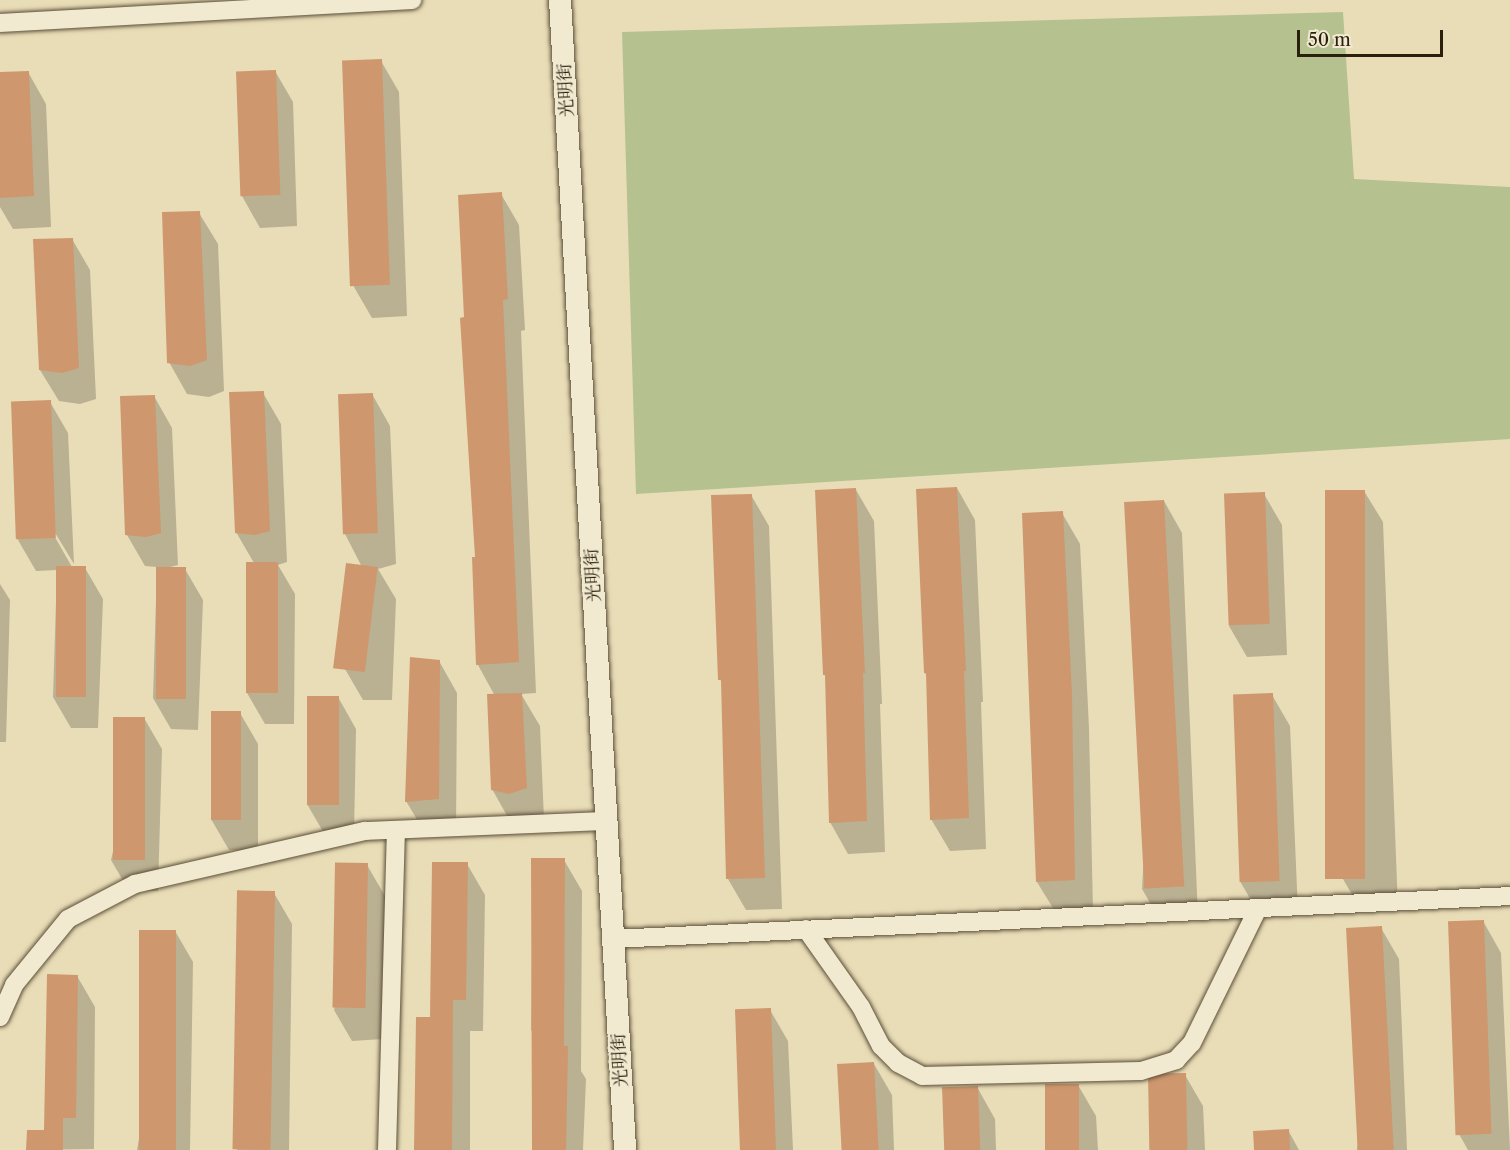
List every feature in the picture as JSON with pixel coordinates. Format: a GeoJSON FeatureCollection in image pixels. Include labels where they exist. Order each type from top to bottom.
{"type":"FeatureCollection","features":[{"type":"Feature","properties":{"kind":"street"},"geometry":{"type":"LineString","coordinates":[[0,23],[412,0]]}},
{"type":"Feature","properties":{"kind":"street","name":"光明街"},"geometry":{"type":"LineString","coordinates":[[560,0],[625,1150]]}},
{"type":"Feature","properties":{"kind":"street"},"geometry":{"type":"LineString","coordinates":[[0,1017],[14,985],[68,919],[135,884],[365,831],[606,821]]}},
{"type":"Feature","properties":{"kind":"street"},"geometry":{"type":"LineString","coordinates":[[387,1150],[396,830]]}},
{"type":"Feature","properties":{"kind":"street"},"geometry":{"type":"LineString","coordinates":[[613,939],[1510,896]]}},
{"type":"Feature","properties":{"kind":"street"},"geometry":{"type":"LineString","coordinates":[[806,929],[861,1007],[881,1046],[898,1063],[922,1076],[1141,1071],[1176,1060],[1192,1043],[1258,908]]}},
{"type":"Feature","properties":{"kind":"green space"},"geometry":{"type":"Polygon","coordinates":[[[1343,12],[1354,179],[1510,187],[1510,439],[636,494],[622,32],[1343,12]]]}},
{"type":"Feature","properties":{"kind":"building"},"geometry":{"type":"Polygon","coordinates":[[[382,59],[390,285],[350,286],[342,60],[382,59]]]}},
{"type":"Feature","properties":{"kind":"building"},"geometry":{"type":"Polygon","coordinates":[[[276,70],[280,195],[240,196],[236,71],[276,70]]]}},
{"type":"Feature","properties":{"kind":"building"},"geometry":{"type":"Polygon","coordinates":[[[29,71],[34,196],[0,198],[0,72],[29,71]]]}},
{"type":"Feature","properties":{"kind":"building"},"geometry":{"type":"Polygon","coordinates":[[[502,192],[508,299],[503,300],[519,662],[476,665],[472,557],[475,557],[460,318],[464,317],[458,195],[502,192]]]}},
{"type":"Feature","properties":{"kind":"building"},"geometry":{"type":"Polygon","coordinates":[[[200,211],[207,360],[190,366],[167,363],[162,212],[200,211]]]}},
{"type":"Feature","properties":{"kind":"building"},"geometry":{"type":"Polygon","coordinates":[[[73,238],[79,368],[62,373],[39,370],[33,239],[73,238]]]}},
{"type":"Feature","properties":{"kind":"building"},"geometry":{"type":"Polygon","coordinates":[[[264,391],[270,531],[255,535],[235,533],[229,392],[264,391]]]}},
{"type":"Feature","properties":{"kind":"building"},"geometry":{"type":"Polygon","coordinates":[[[373,393],[378,533],[343,534],[338,394],[373,393]]]}},
{"type":"Feature","properties":{"kind":"building"},"geometry":{"type":"Polygon","coordinates":[[[155,395],[161,533],[146,537],[125,535],[120,396],[155,395]]]}},
{"type":"Feature","properties":{"kind":"building"},"geometry":{"type":"Polygon","coordinates":[[[51,400],[56,538],[16,539],[11,401],[51,400]]]}},
{"type":"Feature","properties":{"kind":"building"},"geometry":{"type":"Polygon","coordinates":[[[957,487],[966,671],[964,671],[969,818],[930,820],[926,673],[924,673],[916,489],[957,487]]]}},
{"type":"Feature","properties":{"kind":"building"},"geometry":{"type":"Polygon","coordinates":[[[856,488],[865,673],[863,673],[867,821],[829,823],[825,675],[823,675],[815,490],[856,488]]]}},
{"type":"Feature","properties":{"kind":"building"},"geometry":{"type":"Polygon","coordinates":[[[1325,490],[1365,490],[1365,879],[1325,879],[1325,490]]]}},
{"type":"Feature","properties":{"kind":"building"},"geometry":{"type":"Polygon","coordinates":[[[1265,492],[1270,624],[1229,625],[1224,493],[1265,492]]]}},
{"type":"Feature","properties":{"kind":"building"},"geometry":{"type":"Polygon","coordinates":[[[752,494],[765,878],[726,879],[721,680],[718,680],[711,495],[752,494]]]}},
{"type":"Feature","properties":{"kind":"building"},"geometry":{"type":"Polygon","coordinates":[[[1164,500],[1184,886],[1144,889],[1124,502],[1164,500]]]}},
{"type":"Feature","properties":{"kind":"building"},"geometry":{"type":"Polygon","coordinates":[[[1063,511],[1072,695],[1075,880],[1036,882],[1022,513],[1063,511]]]}},
{"type":"Feature","properties":{"kind":"building"},"geometry":{"type":"Polygon","coordinates":[[[246,562],[278,562],[278,693],[246,693],[246,562]]]}},
{"type":"Feature","properties":{"kind":"building"},"geometry":{"type":"Polygon","coordinates":[[[346,563],[378,567],[365,672],[333,668],[346,563]]]}},
{"type":"Feature","properties":{"kind":"building"},"geometry":{"type":"Polygon","coordinates":[[[56,566],[86,566],[86,697],[56,697],[56,566]]]}},
{"type":"Feature","properties":{"kind":"building"},"geometry":{"type":"Polygon","coordinates":[[[156,567],[186,567],[186,699],[156,699],[156,567]]]}},
{"type":"Feature","properties":{"kind":"building"},"geometry":{"type":"Polygon","coordinates":[[[410,657],[440,660],[439,799],[405,802],[410,657]]]}},
{"type":"Feature","properties":{"kind":"building"},"geometry":{"type":"Polygon","coordinates":[[[522,693],[527,788],[509,794],[491,790],[487,694],[522,693]]]}},
{"type":"Feature","properties":{"kind":"building"},"geometry":{"type":"Polygon","coordinates":[[[1273,693],[1280,881],[1240,882],[1233,694],[1273,693]]]}},
{"type":"Feature","properties":{"kind":"building"},"geometry":{"type":"Polygon","coordinates":[[[307,696],[339,696],[339,805],[307,805],[307,696]]]}},
{"type":"Feature","properties":{"kind":"building"},"geometry":{"type":"Polygon","coordinates":[[[211,711],[241,711],[241,820],[211,820],[211,711]]]}},
{"type":"Feature","properties":{"kind":"building"},"geometry":{"type":"Polygon","coordinates":[[[113,717],[145,717],[145,860],[113,860],[113,717]]]}},
{"type":"Feature","properties":{"kind":"building"},"geometry":{"type":"Polygon","coordinates":[[[531,858],[565,858],[564,1046],[568,1046],[566,1150],[532,1150],[531,858]]]}},
{"type":"Feature","properties":{"kind":"building"},"geometry":{"type":"Polygon","coordinates":[[[335,862],[368,863],[365,1008],[332,1007],[335,862]]]}},
{"type":"Feature","properties":{"kind":"building"},"geometry":{"type":"Polygon","coordinates":[[[432,862],[468,862],[466,1000],[453,1000],[452,1150],[414,1150],[416,1017],[430,1017],[432,862]]]}},
{"type":"Feature","properties":{"kind":"building"},"geometry":{"type":"Polygon","coordinates":[[[237,890],[275,891],[270,1150],[232,1149],[237,890]]]}},
{"type":"Feature","properties":{"kind":"building"},"geometry":{"type":"Polygon","coordinates":[[[1484,920],[1491,1134],[1455,1135],[1448,921],[1484,920]]]}},
{"type":"Feature","properties":{"kind":"building"},"geometry":{"type":"Polygon","coordinates":[[[1382,926],[1394,1150],[1358,1150],[1346,928],[1382,926]]]}},
{"type":"Feature","properties":{"kind":"building"},"geometry":{"type":"Polygon","coordinates":[[[139,930],[176,930],[176,1150],[139,1150],[139,930]]]}},
{"type":"Feature","properties":{"kind":"building"},"geometry":{"type":"Polygon","coordinates":[[[47,974],[78,975],[76,1118],[63,1118],[63,1150],[26,1150],[27,1130],[44,1130],[47,974]]]}},
{"type":"Feature","properties":{"kind":"building"},"geometry":{"type":"Polygon","coordinates":[[[771,1008],[776,1150],[740,1150],[735,1009],[771,1008]]]}},
{"type":"Feature","properties":{"kind":"building"},"geometry":{"type":"Polygon","coordinates":[[[874,1062],[879,1150],[842,1150],[837,1064],[874,1062]]]}},
{"type":"Feature","properties":{"kind":"building"},"geometry":{"type":"Polygon","coordinates":[[[1186,1073],[1187,1150],[1149,1150],[1148,1074],[1186,1073]]]}},
{"type":"Feature","properties":{"kind":"building"},"geometry":{"type":"Polygon","coordinates":[[[1045,1084],[1079,1084],[1079,1150],[1045,1150],[1045,1084]]]}},
{"type":"Feature","properties":{"kind":"building"},"geometry":{"type":"Polygon","coordinates":[[[978,1086],[980,1150],[944,1150],[942,1087],[978,1086]]]}},
{"type":"Feature","properties":{"kind":"building"},"geometry":{"type":"Polygon","coordinates":[[[1289,1129],[1290,1150],[1254,1150],[1253,1131],[1289,1129]]]}}]}
